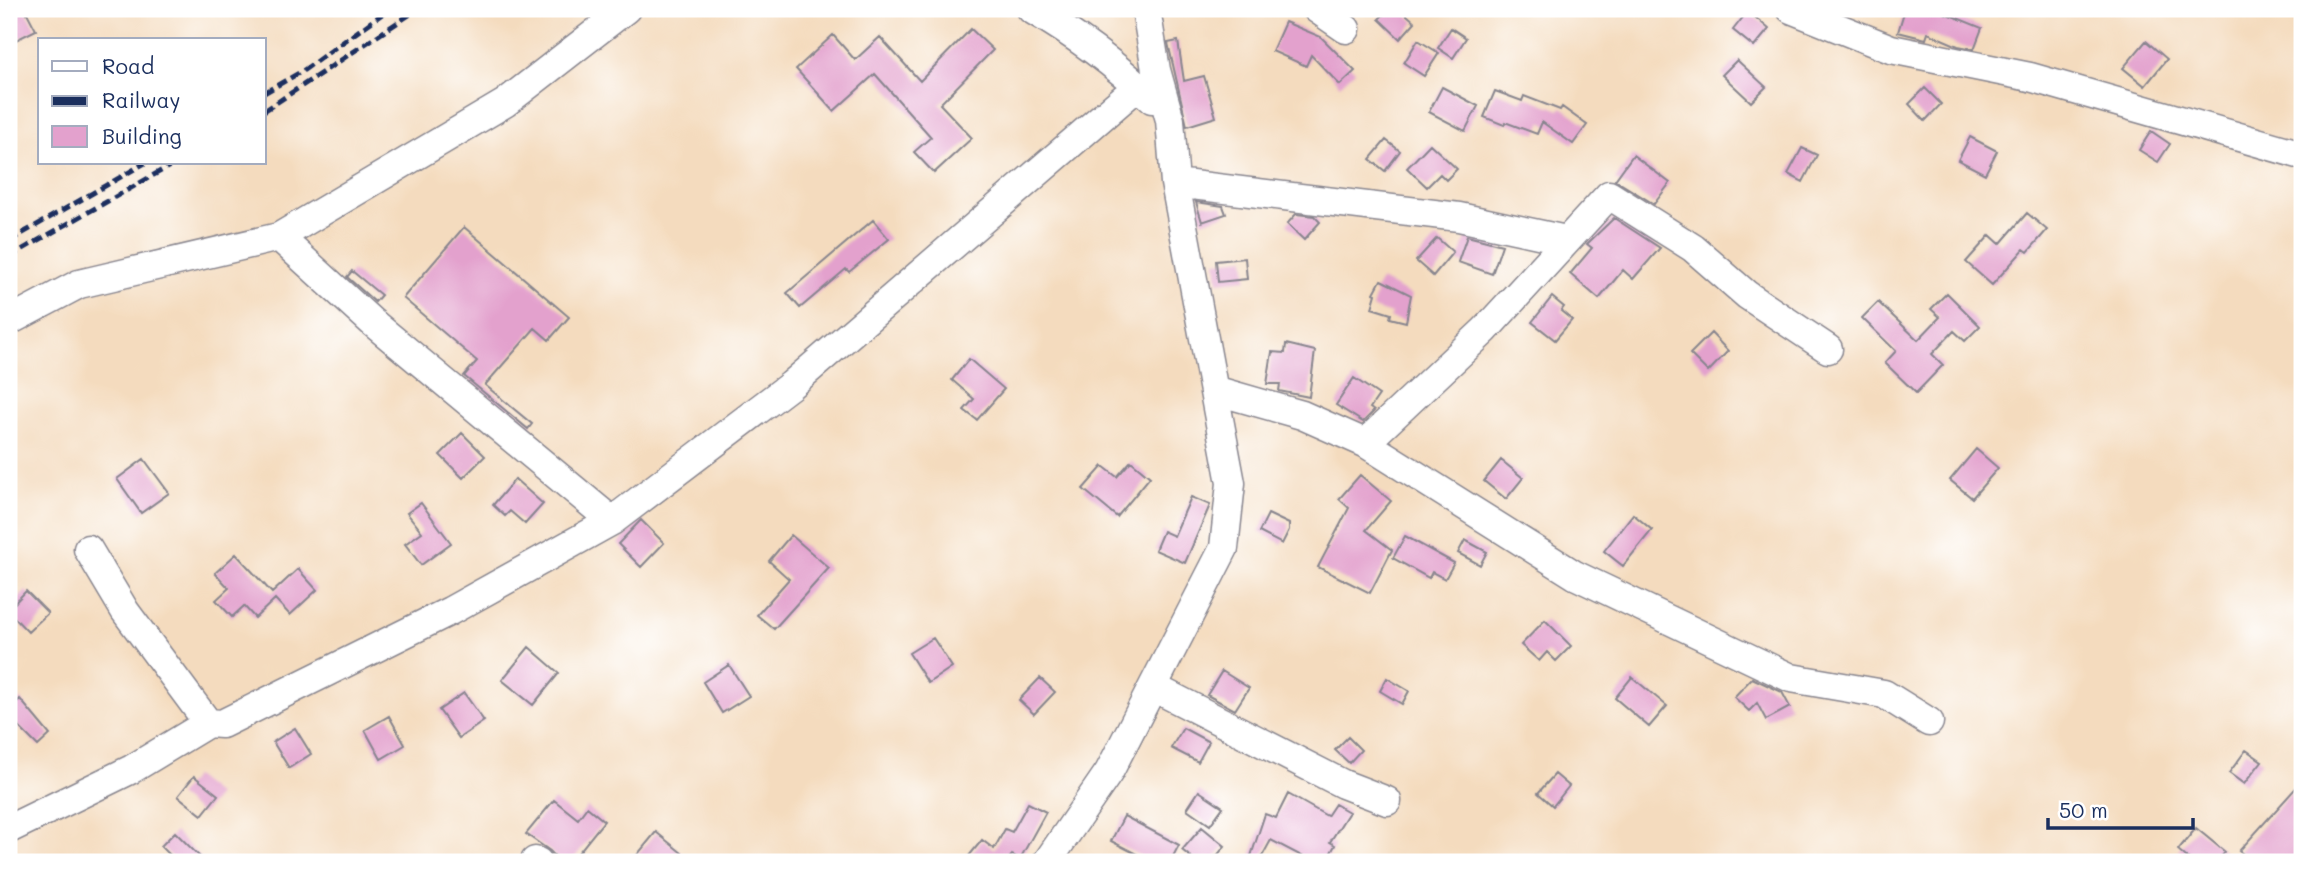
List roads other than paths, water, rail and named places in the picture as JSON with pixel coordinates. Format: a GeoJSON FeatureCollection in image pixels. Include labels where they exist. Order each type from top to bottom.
{"type":"FeatureCollection","features":[{"type":"Feature","properties":{"kind":"street"},"geometry":{"type":"LineString","coordinates":[[9,321],[79,284],[279,237],[505,103],[626,9]]}},
{"type":"Feature","properties":{"kind":"street"},"geometry":{"type":"LineString","coordinates":[[1031,9],[1064,28],[1138,86],[1170,120]]}},
{"type":"Feature","properties":{"kind":"street"},"geometry":{"type":"LineString","coordinates":[[1047,862],[1109,772],[1224,548],[1231,483],[1175,183],[1170,120],[1156,70],[1146,9]]}},
{"type":"Feature","properties":{"kind":"street"},"geometry":{"type":"LineString","coordinates":[[1317,9],[1346,29]]}},
{"type":"Feature","properties":{"kind":"street"},"geometry":{"type":"LineString","coordinates":[[1791,9],[1891,49],[2030,77],[2302,155]]}},
{"type":"Feature","properties":{"kind":"street"},"geometry":{"type":"LineString","coordinates":[[9,829],[132,769],[208,723],[222,724],[438,617],[612,521],[791,385],[1138,86]]}},
{"type":"Feature","properties":{"kind":"street"},"geometry":{"type":"LineString","coordinates":[[1175,183],[1459,217],[1566,240]]}},
{"type":"Feature","properties":{"kind":"street"},"geometry":{"type":"LineString","coordinates":[[1365,443],[1485,330],[1609,195],[1693,248],[1747,295],[1828,349]]}},
{"type":"Feature","properties":{"kind":"street"},"geometry":{"type":"LineString","coordinates":[[279,237],[372,322],[612,521]]}},
{"type":"Feature","properties":{"kind":"street"},"geometry":{"type":"LineString","coordinates":[[1214,390],[1302,415],[1365,443],[1575,575],[1791,678],[1884,694],[1929,722]]}},
{"type":"Feature","properties":{"kind":"street"},"geometry":{"type":"LineString","coordinates":[[88,549],[125,611],[208,723]]}},
{"type":"Feature","properties":{"kind":"street"},"geometry":{"type":"LineString","coordinates":[[1153,687],[1343,784],[1387,801]]}},
{"type":"Feature","properties":{"kind":"railway"},"geometry":{"type":"LineString","coordinates":[[266,92],[304,70],[389,9]]}},
{"type":"Feature","properties":{"kind":"railway"},"geometry":{"type":"LineString","coordinates":[[266,110],[418,9]]}},
{"type":"Feature","properties":{"kind":"railway"},"geometry":{"type":"LineString","coordinates":[[9,241],[143,164]]}},
{"type":"Feature","properties":{"kind":"railway"},"geometry":{"type":"LineString","coordinates":[[9,257],[173,164]]}}]}
